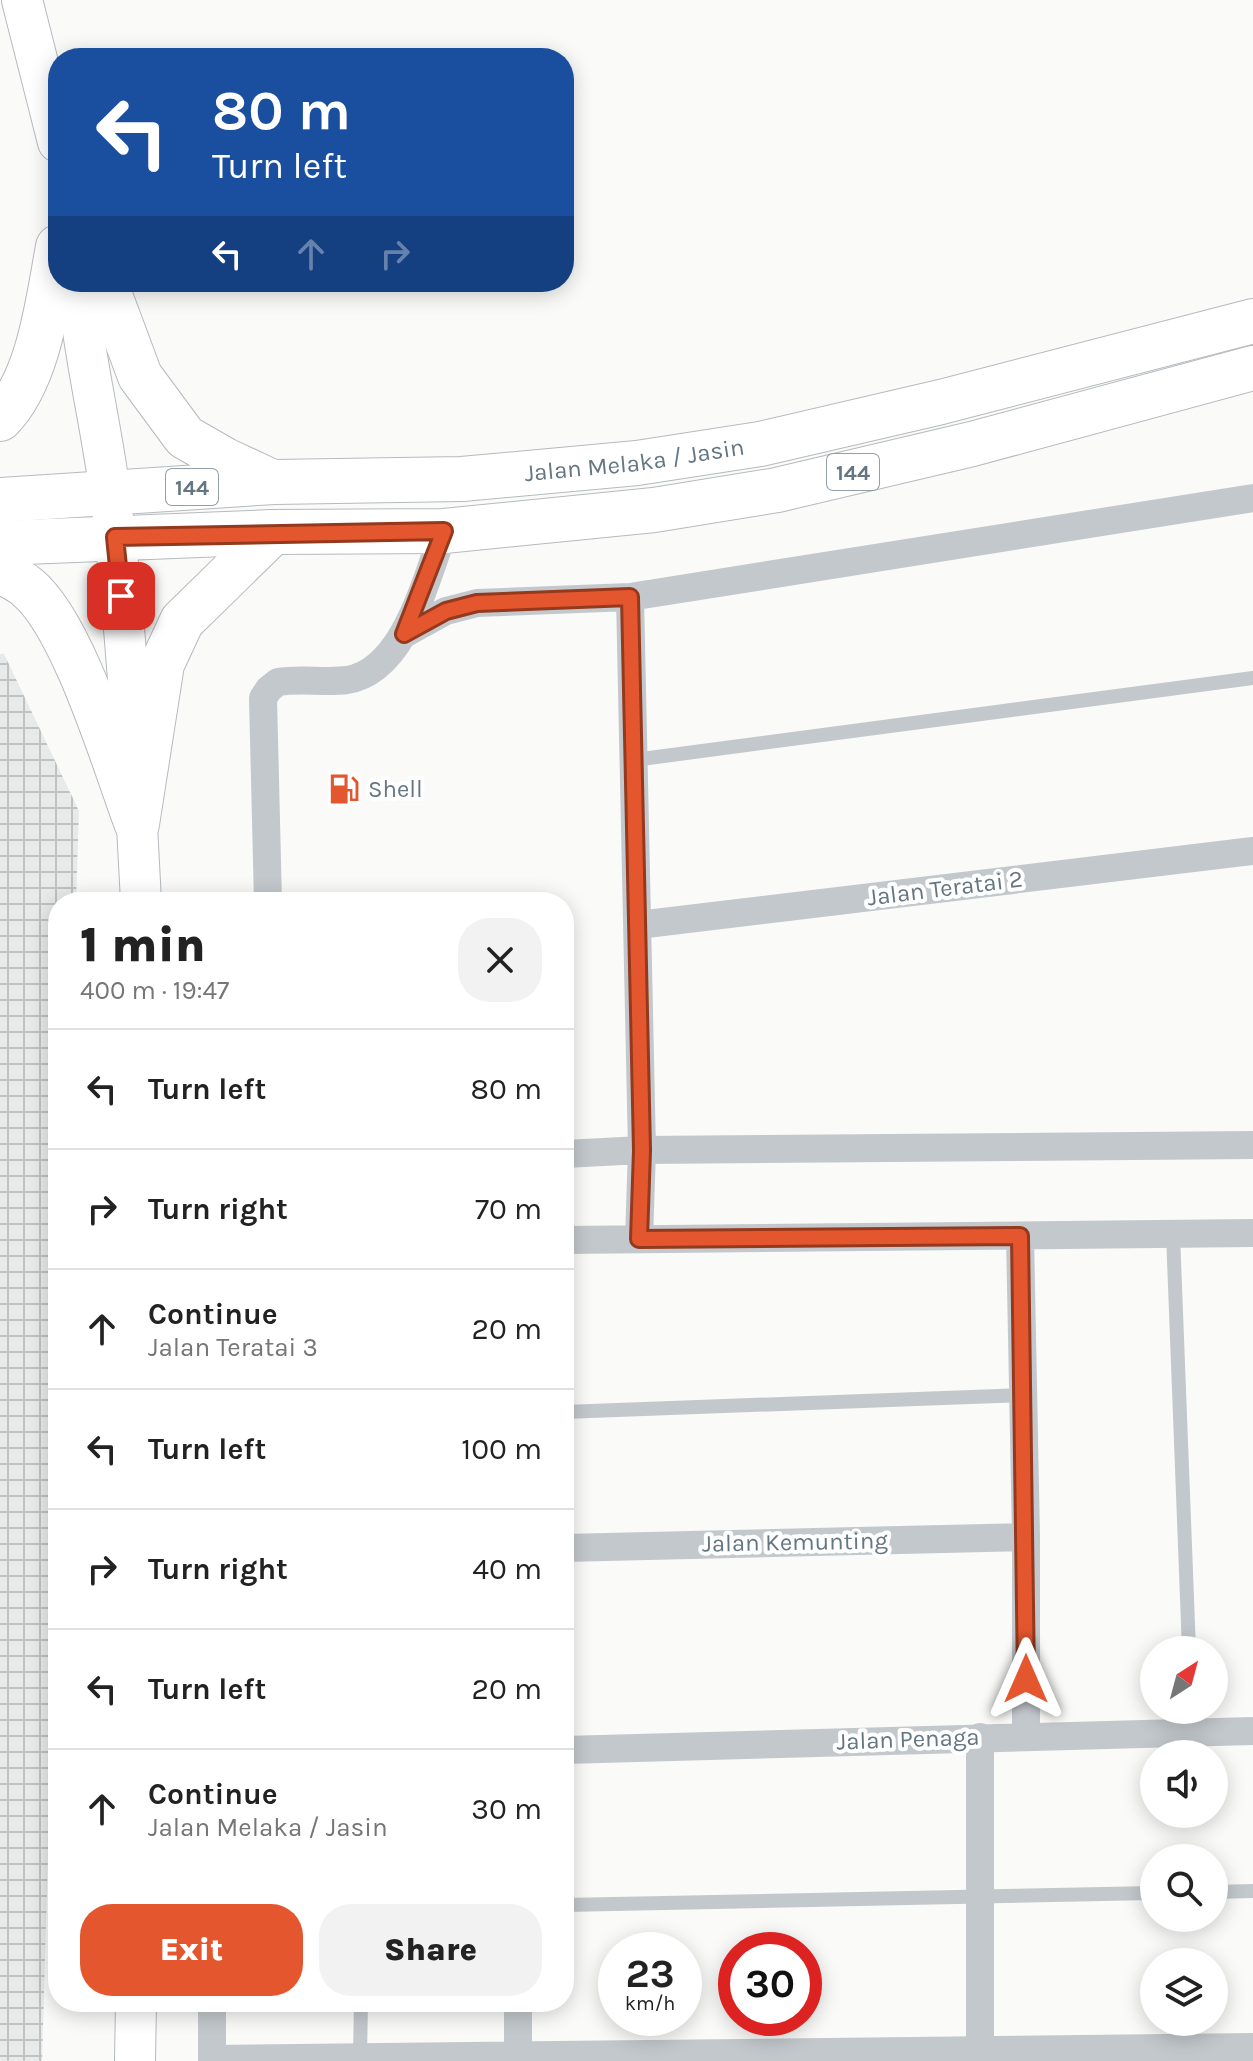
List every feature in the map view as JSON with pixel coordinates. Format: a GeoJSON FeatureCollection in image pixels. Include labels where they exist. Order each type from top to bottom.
{"type":"FeatureCollection","features":[{"type":"Feature","properties":{"kind":"main road"},"geometry":{"type":"LineString","coordinates":[[22,0],[48,103]]}},
{"type":"Feature","properties":{"kind":"main road"},"geometry":{"type":"LineString","coordinates":[[0,419],[15,405],[32,364],[48,292]]}},
{"type":"Feature","properties":{"kind":"main road"},"geometry":{"type":"LineString","coordinates":[[78,292],[115,537],[130,684],[140,892]]}},
{"type":"Feature","properties":{"kind":"main road"},"geometry":{"type":"LineString","coordinates":[[109,292],[140,376],[185,437],[225,460],[274,482]]}},
{"type":"Feature","properties":{"kind":"main road","name":"Jalan Melaka / Jasin"},"geometry":{"type":"LineString","coordinates":[[0,500],[274,482],[462,479],[637,463],[760,444],[941,402],[1253,321]]}},
{"type":"Feature","properties":{"kind":"main road","name":"Jalan Melaka / Jasin"},"geometry":{"type":"LineString","coordinates":[[444,531],[654,510],[777,490],[972,444],[1253,368]]}},
{"type":"Feature","properties":{"kind":"main road","name":"144"},"geometry":{"type":"LineString","coordinates":[[0,543],[273,532],[444,531]]}},
{"type":"Feature","properties":{"kind":"main road"},"geometry":{"type":"LineString","coordinates":[[137,824],[162,664],[182,621],[273,532]]}},
{"type":"Feature","properties":{"kind":"main road"},"geometry":{"type":"LineString","coordinates":[[0,571],[27,586],[50,613],[81,675],[137,824]]}},
{"type":"Feature","properties":{"kind":"main road"},"geometry":{"type":"LineString","coordinates":[[135,2061],[136,2012]]}},
{"type":"Feature","properties":{"kind":"street"},"geometry":{"type":"LineString","coordinates":[[404,634],[446,611],[477,603],[630,597],[1253,498]]}},
{"type":"Feature","properties":{"kind":"street"},"geometry":{"type":"LineString","coordinates":[[268,892],[263,698],[278,682],[347,680],[370,673],[404,634],[444,531]]}},
{"type":"Feature","properties":{"kind":"street"},"geometry":{"type":"LineString","coordinates":[[630,597],[642,1150],[639,1239]]}},
{"type":"Feature","properties":{"kind":"street","name":"Jalan Teratai 2"},"geometry":{"type":"LineString","coordinates":[[638,925],[1253,851]]}},
{"type":"Feature","properties":{"kind":"street"},"geometry":{"type":"LineString","coordinates":[[574,1153],[642,1150],[1253,1145]]}},
{"type":"Feature","properties":{"kind":"street"},"geometry":{"type":"LineString","coordinates":[[574,1240],[1253,1233]]}},
{"type":"Feature","properties":{"kind":"street"},"geometry":{"type":"LineString","coordinates":[[1020,1236],[1026,1736]]}},
{"type":"Feature","properties":{"kind":"street","name":"Jalan Kemunting"},"geometry":{"type":"LineString","coordinates":[[574,1548],[1026,1537]]}},
{"type":"Feature","properties":{"kind":"street","name":"Jalan Penaga"},"geometry":{"type":"LineString","coordinates":[[574,1750],[1026,1736],[1159,1724]]}},
{"type":"Feature","properties":{"kind":"street","name":"Jalan Penaga"},"geometry":{"type":"LineString","coordinates":[[1210,1724],[1253,1731]]}},
{"type":"Feature","properties":{"kind":"street"},"geometry":{"type":"LineString","coordinates":[[980,1737],[980,2050]]}},
{"type":"Feature","properties":{"kind":"street"},"geometry":{"type":"LineString","coordinates":[[212,2012],[212,2060],[1253,2047]]}},
{"type":"Feature","properties":{"kind":"street"},"geometry":{"type":"LineString","coordinates":[[518,2012],[518,2056]]}},
{"type":"Feature","properties":{"kind":"lane"},"geometry":{"type":"LineString","coordinates":[[634,760],[1253,678]]}},
{"type":"Feature","properties":{"kind":"lane"},"geometry":{"type":"LineString","coordinates":[[1173,1234],[1188,1636]]}},
{"type":"Feature","properties":{"kind":"lane"},"geometry":{"type":"LineString","coordinates":[[574,1412],[1023,1395]]}},
{"type":"Feature","properties":{"kind":"lane"},"geometry":{"type":"LineString","coordinates":[[1228,1892],[1253,1891]]}},
{"type":"Feature","properties":{"kind":"lane"},"geometry":{"type":"LineString","coordinates":[[574,1905],[1140,1893]]}},
{"type":"Feature","properties":{"kind":"lane"},"geometry":{"type":"LineString","coordinates":[[360,2057],[361,2012]]}},
{"type":"Feature","properties":{"kind":"shaded area"},"geometry":{"type":"Polygon","coordinates":[[[0,654],[4,654],[79,811],[76,892],[48,892],[48,1855],[42,2061],[0,2061],[0,654]]]}},
{"type":"Feature","properties":{"kind":"place","name":"Shell"},"geometry":{"type":"Point","coordinates":[344,789]}},
{"type":"Feature","properties":{"kind":"route"},"geometry":{"type":"LineString","coordinates":[[121,596],[115,537],[444,531],[404,634],[446,611],[477,603],[630,597],[642,1150],[639,1239],[1020,1236],[1026,1679]]}}]}
